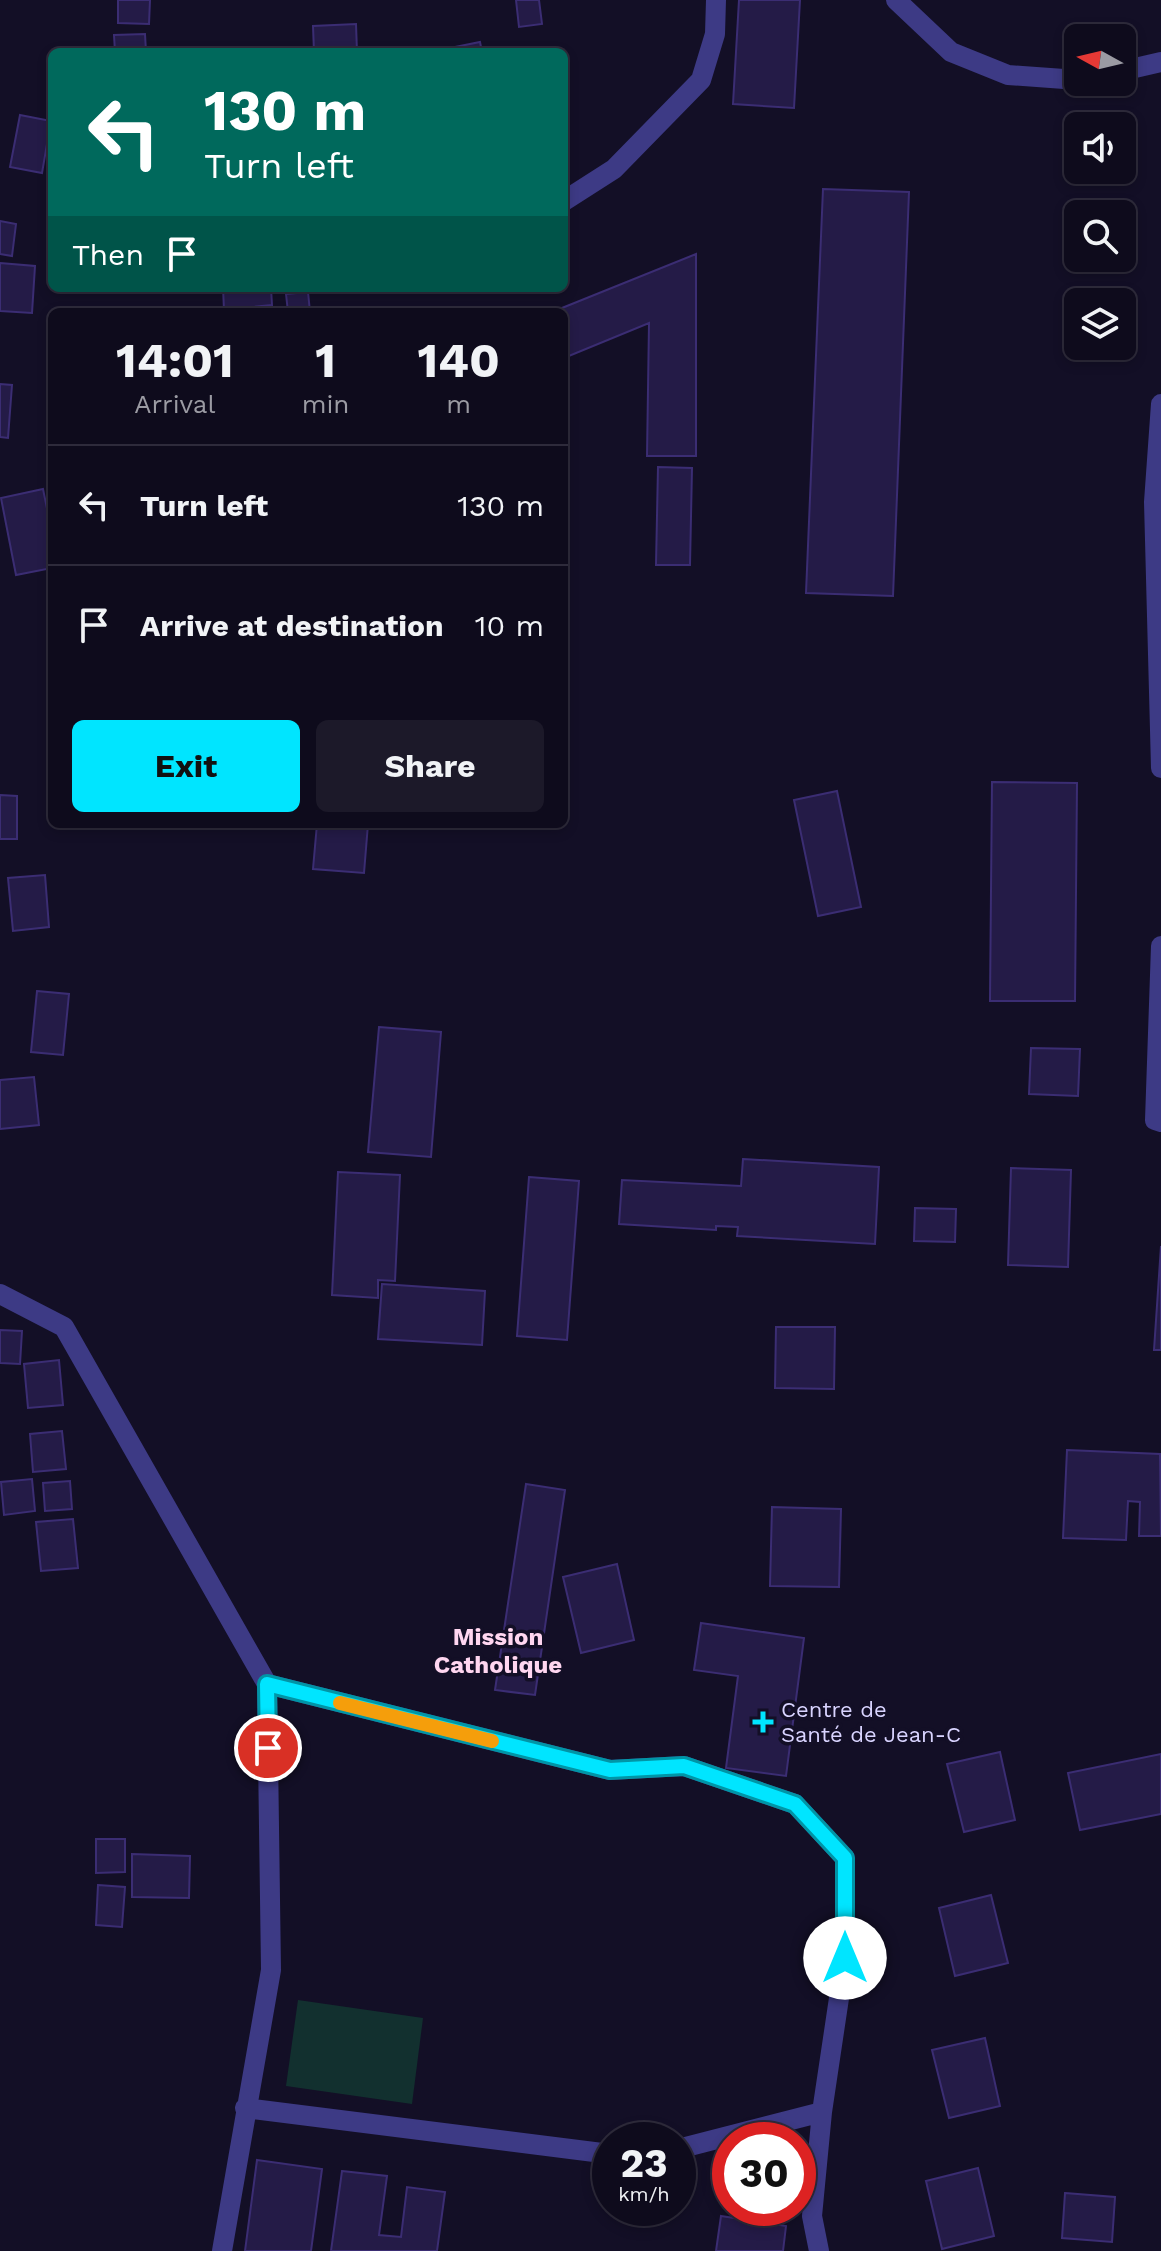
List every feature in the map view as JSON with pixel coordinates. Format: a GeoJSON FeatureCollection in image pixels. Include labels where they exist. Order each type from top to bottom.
{"type":"FeatureCollection","features":[{"type":"Feature","properties":{"kind":"street"},"geometry":{"type":"LineString","coordinates":[[568,198],[614,169],[701,80],[715,34],[716,0]]}},
{"type":"Feature","properties":{"kind":"street"},"geometry":{"type":"LineString","coordinates":[[896,0],[951,52],[1008,75],[1064,79]]}},
{"type":"Feature","properties":{"kind":"street"},"geometry":{"type":"LineString","coordinates":[[1136,68],[1161,62]]}},
{"type":"Feature","properties":{"kind":"street"},"geometry":{"type":"LineString","coordinates":[[1161,404],[1154,502],[1161,768]]}},
{"type":"Feature","properties":{"kind":"street"},"geometry":{"type":"LineString","coordinates":[[1161,946],[1155,1120],[1161,1122]]}},
{"type":"Feature","properties":{"kind":"street"},"geometry":{"type":"LineString","coordinates":[[0,1294],[64,1327],[267,1684],[271,1970],[222,2251]]}},
{"type":"Feature","properties":{"kind":"street"},"geometry":{"type":"LineString","coordinates":[[267,1684],[610,1770],[684,1766],[795,1804],[845,1858],[845,1958],[822,2112],[812,2216],[819,2251]]}},
{"type":"Feature","properties":{"kind":"street"},"geometry":{"type":"LineString","coordinates":[[245,2108],[592,2152]]}},
{"type":"Feature","properties":{"kind":"street"},"geometry":{"type":"LineString","coordinates":[[696,2144],[822,2112]]}},
{"type":"Feature","properties":{"kind":"green space"},"geometry":{"type":"Polygon","coordinates":[[[298,2000],[423,2018],[412,2104],[286,2086],[298,2000]]]}},
{"type":"Feature","properties":{"kind":"building"},"geometry":{"type":"Polygon","coordinates":[[[118,0],[150,0],[149,24],[118,23],[118,0]]]}},
{"type":"Feature","properties":{"kind":"building"},"geometry":{"type":"Polygon","coordinates":[[[516,0],[539,0],[542,24],[519,27],[516,0]]]}},
{"type":"Feature","properties":{"kind":"building"},"geometry":{"type":"Polygon","coordinates":[[[739,0],[800,0],[794,108],[733,104],[739,0]]]}},
{"type":"Feature","properties":{"kind":"building"},"geometry":{"type":"Polygon","coordinates":[[[356,24],[357,48],[314,48],[313,26],[356,24]]]}},
{"type":"Feature","properties":{"kind":"building"},"geometry":{"type":"Polygon","coordinates":[[[145,34],[146,48],[115,48],[114,35],[145,34]]]}},
{"type":"Feature","properties":{"kind":"building"},"geometry":{"type":"Polygon","coordinates":[[[480,42],[481,48],[450,48],[480,42]]]}},
{"type":"Feature","properties":{"kind":"building"},"geometry":{"type":"Polygon","coordinates":[[[20,115],[48,120],[42,173],[10,167],[20,115]]]}},
{"type":"Feature","properties":{"kind":"building"},"geometry":{"type":"Polygon","coordinates":[[[823,189],[909,192],[893,596],[806,593],[823,189]]]}},
{"type":"Feature","properties":{"kind":"building"},"geometry":{"type":"Polygon","coordinates":[[[0,221],[16,224],[12,256],[0,254],[0,221]]]}},
{"type":"Feature","properties":{"kind":"building"},"geometry":{"type":"Polygon","coordinates":[[[696,254],[696,456],[647,456],[649,323],[568,356],[568,308],[562,308],[696,254]]]}},
{"type":"Feature","properties":{"kind":"building"},"geometry":{"type":"Polygon","coordinates":[[[0,263],[35,266],[32,313],[0,311],[0,263]]]}},
{"type":"Feature","properties":{"kind":"building"},"geometry":{"type":"Polygon","coordinates":[[[223,292],[271,292],[272,305],[224,308],[223,292]]]}},
{"type":"Feature","properties":{"kind":"building"},"geometry":{"type":"Polygon","coordinates":[[[308,292],[310,308],[288,308],[286,294],[308,292]]]}},
{"type":"Feature","properties":{"kind":"building"},"geometry":{"type":"Polygon","coordinates":[[[0,384],[12,385],[8,438],[0,437],[0,384]]]}},
{"type":"Feature","properties":{"kind":"building"},"geometry":{"type":"Polygon","coordinates":[[[658,467],[692,468],[690,565],[656,565],[658,467]]]}},
{"type":"Feature","properties":{"kind":"building"},"geometry":{"type":"Polygon","coordinates":[[[43,489],[48,513],[48,569],[16,575],[1,498],[43,489]]]}},
{"type":"Feature","properties":{"kind":"building"},"geometry":{"type":"Polygon","coordinates":[[[992,782],[1077,783],[1075,1001],[990,1001],[992,782]]]}},
{"type":"Feature","properties":{"kind":"building"},"geometry":{"type":"Polygon","coordinates":[[[837,791],[861,907],[818,916],[794,800],[837,791]]]}},
{"type":"Feature","properties":{"kind":"building"},"geometry":{"type":"Polygon","coordinates":[[[0,795],[17,796],[17,839],[0,839],[0,795]]]}},
{"type":"Feature","properties":{"kind":"building"},"geometry":{"type":"Polygon","coordinates":[[[317,828],[368,828],[364,873],[313,869],[317,828]]]}},
{"type":"Feature","properties":{"kind":"building"},"geometry":{"type":"Polygon","coordinates":[[[45,875],[49,927],[13,931],[8,878],[45,875]]]}},
{"type":"Feature","properties":{"kind":"building"},"geometry":{"type":"Polygon","coordinates":[[[37,991],[69,994],[63,1055],[31,1052],[37,991]]]}},
{"type":"Feature","properties":{"kind":"building"},"geometry":{"type":"Polygon","coordinates":[[[379,1027],[441,1032],[431,1157],[368,1152],[379,1027]]]}},
{"type":"Feature","properties":{"kind":"building"},"geometry":{"type":"Polygon","coordinates":[[[1031,1048],[1080,1049],[1078,1096],[1029,1094],[1031,1048]]]}},
{"type":"Feature","properties":{"kind":"building"},"geometry":{"type":"Polygon","coordinates":[[[34,1077],[39,1125],[0,1129],[0,1080],[34,1077]]]}},
{"type":"Feature","properties":{"kind":"building"},"geometry":{"type":"Polygon","coordinates":[[[743,1159],[879,1167],[875,1244],[737,1236],[738,1227],[716,1226],[716,1230],[619,1224],[622,1180],[741,1186],[743,1159]]]}},
{"type":"Feature","properties":{"kind":"building"},"geometry":{"type":"Polygon","coordinates":[[[1011,1168],[1071,1170],[1068,1267],[1008,1265],[1011,1168]]]}},
{"type":"Feature","properties":{"kind":"building"},"geometry":{"type":"Polygon","coordinates":[[[338,1172],[400,1175],[395,1281],[378,1280],[378,1298],[332,1295],[338,1172]]]}},
{"type":"Feature","properties":{"kind":"building"},"geometry":{"type":"Polygon","coordinates":[[[529,1177],[579,1181],[567,1340],[517,1336],[529,1177]]]}},
{"type":"Feature","properties":{"kind":"building"},"geometry":{"type":"Polygon","coordinates":[[[915,1208],[956,1209],[955,1242],[914,1241],[915,1208]]]}},
{"type":"Feature","properties":{"kind":"building"},"geometry":{"type":"Polygon","coordinates":[[[1161,1246],[1161,1350],[1154,1350],[1161,1246]]]}},
{"type":"Feature","properties":{"kind":"building"},"geometry":{"type":"Polygon","coordinates":[[[382,1284],[485,1291],[482,1345],[378,1339],[382,1284]]]}},
{"type":"Feature","properties":{"kind":"building"},"geometry":{"type":"Polygon","coordinates":[[[776,1327],[835,1327],[834,1389],[775,1388],[776,1327]]]}},
{"type":"Feature","properties":{"kind":"building"},"geometry":{"type":"Polygon","coordinates":[[[0,1330],[22,1331],[20,1364],[0,1363],[0,1330]]]}},
{"type":"Feature","properties":{"kind":"building"},"geometry":{"type":"Polygon","coordinates":[[[59,1360],[63,1405],[28,1408],[24,1364],[59,1360]]]}},
{"type":"Feature","properties":{"kind":"building"},"geometry":{"type":"Polygon","coordinates":[[[62,1431],[66,1469],[33,1472],[30,1434],[62,1431]]]}},
{"type":"Feature","properties":{"kind":"building"},"geometry":{"type":"Polygon","coordinates":[[[1067,1450],[1160,1454],[1161,1536],[1139,1536],[1140,1502],[1128,1501],[1126,1540],[1063,1538],[1067,1450]]]}},
{"type":"Feature","properties":{"kind":"building"},"geometry":{"type":"Polygon","coordinates":[[[32,1479],[35,1511],[4,1515],[1,1482],[32,1479]]]}},
{"type":"Feature","properties":{"kind":"building"},"geometry":{"type":"Polygon","coordinates":[[[70,1481],[72,1509],[45,1511],[43,1483],[70,1481]]]}},
{"type":"Feature","properties":{"kind":"building"},"geometry":{"type":"Polygon","coordinates":[[[526,1484],[565,1490],[535,1695],[495,1690],[526,1484]]]}},
{"type":"Feature","properties":{"kind":"building"},"geometry":{"type":"Polygon","coordinates":[[[772,1507],[841,1509],[839,1587],[770,1586],[772,1507]]]}},
{"type":"Feature","properties":{"kind":"building"},"geometry":{"type":"Polygon","coordinates":[[[73,1519],[78,1568],[41,1571],[36,1522],[73,1519]]]}},
{"type":"Feature","properties":{"kind":"building"},"geometry":{"type":"Polygon","coordinates":[[[617,1564],[634,1640],[581,1653],[563,1577],[617,1564]]]}},
{"type":"Feature","properties":{"kind":"building","name":"Centre de Santé de Jean-C"},"geometry":{"type":"Polygon","coordinates":[[[701,1623],[804,1638],[786,1776],[726,1768],[738,1676],[694,1670],[701,1623]]]}},
{"type":"Feature","properties":{"kind":"building"},"geometry":{"type":"Polygon","coordinates":[[[1000,1752],[1015,1820],[964,1832],[947,1764],[1000,1752]]]}},
{"type":"Feature","properties":{"kind":"building"},"geometry":{"type":"Polygon","coordinates":[[[1161,1754],[1161,1814],[1080,1830],[1068,1773],[1161,1754]]]}},
{"type":"Feature","properties":{"kind":"building"},"geometry":{"type":"Polygon","coordinates":[[[96,1839],[125,1839],[125,1872],[96,1873],[96,1839]]]}},
{"type":"Feature","properties":{"kind":"building"},"geometry":{"type":"Polygon","coordinates":[[[132,1854],[190,1856],[189,1898],[132,1897],[132,1854]]]}},
{"type":"Feature","properties":{"kind":"building"},"geometry":{"type":"Polygon","coordinates":[[[98,1885],[125,1887],[122,1927],[96,1925],[98,1885]]]}},
{"type":"Feature","properties":{"kind":"building"},"geometry":{"type":"Polygon","coordinates":[[[991,1895],[1008,1963],[955,1976],[939,1908],[991,1895]]]}},
{"type":"Feature","properties":{"kind":"building"},"geometry":{"type":"Polygon","coordinates":[[[985,2038],[1000,2106],[949,2118],[932,2050],[985,2038]]]}},
{"type":"Feature","properties":{"kind":"building"},"geometry":{"type":"Polygon","coordinates":[[[257,2160],[322,2169],[311,2251],[245,2251],[257,2160]]]}},
{"type":"Feature","properties":{"kind":"building"},"geometry":{"type":"Polygon","coordinates":[[[978,2168],[994,2236],[942,2249],[926,2181],[978,2168]]]}},
{"type":"Feature","properties":{"kind":"building"},"geometry":{"type":"Polygon","coordinates":[[[342,2171],[387,2176],[379,2235],[401,2237],[407,2187],[445,2192],[437,2251],[331,2251],[342,2171]]]}},
{"type":"Feature","properties":{"kind":"building"},"geometry":{"type":"Polygon","coordinates":[[[1065,2193],[1115,2197],[1112,2242],[1062,2238],[1065,2193]]]}},
{"type":"Feature","properties":{"kind":"building"},"geometry":{"type":"Polygon","coordinates":[[[720,2226],[786,2226],[783,2251],[716,2251],[720,2226]]]}},
{"type":"Feature","properties":{"kind":"slow traffic"},"geometry":{"type":"LineString","coordinates":[[340,1703],[492,1741]]}},
{"type":"Feature","properties":{"kind":"place","name":"Centre de Santé de Jean-C"},"geometry":{"type":"Point","coordinates":[763,1722]}},
{"type":"Feature","properties":{"kind":"district","name":"Mission Catholique"},"geometry":{"type":"Point","coordinates":[498,1651]}},
{"type":"Feature","properties":{"kind":"route"},"geometry":{"type":"LineString","coordinates":[[268,1748],[267,1684],[610,1770],[684,1766],[795,1804],[845,1858],[845,1958]]}}]}
